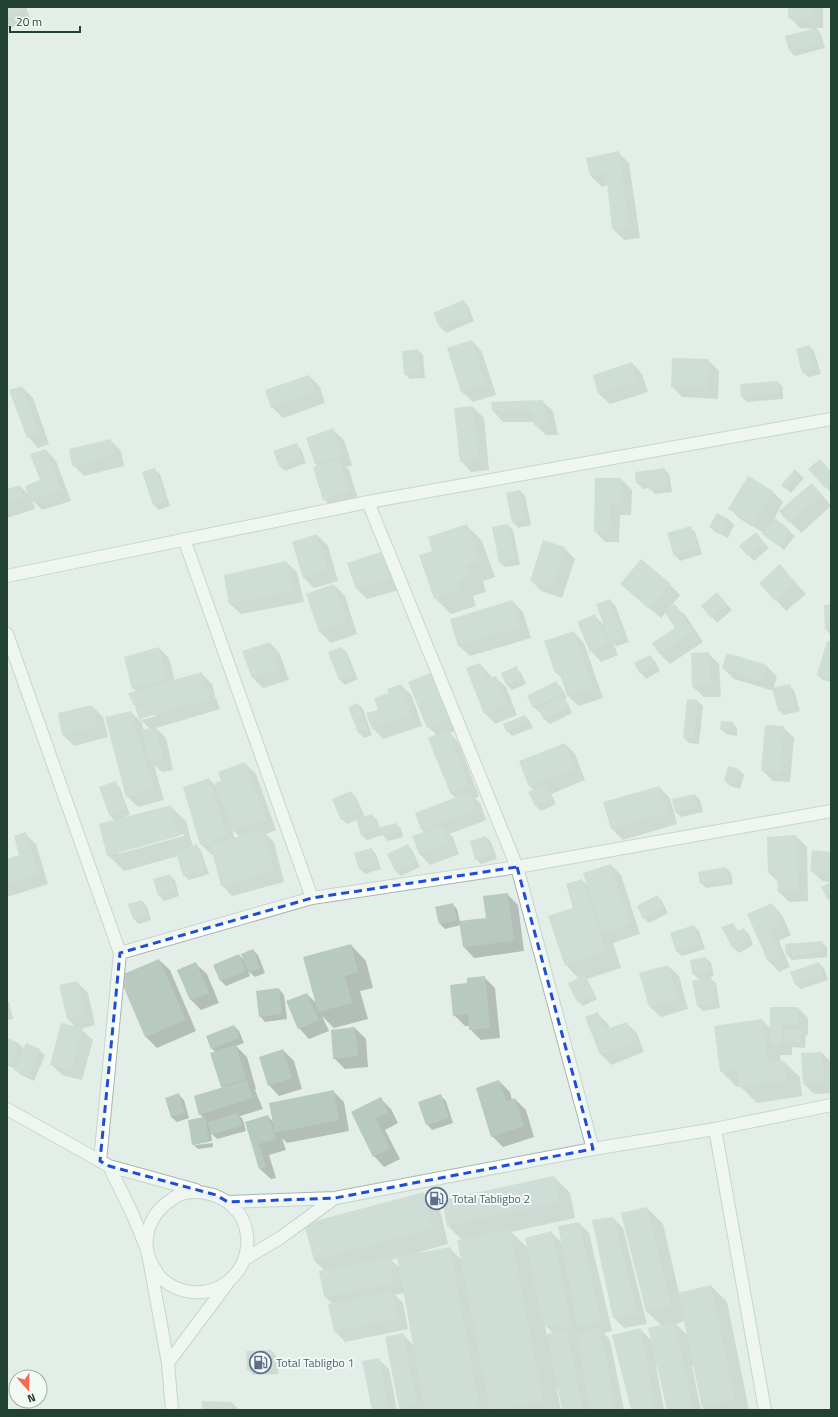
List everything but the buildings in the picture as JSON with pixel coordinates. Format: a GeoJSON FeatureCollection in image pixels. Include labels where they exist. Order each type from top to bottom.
{"type":"FeatureCollection","features":[{"type":"Feature","properties":{"kind":"street"},"geometry":{"type":"LineString","coordinates":[[7,576],[368,502],[831,419]]}},
{"type":"Feature","properties":{"kind":"street"},"geometry":{"type":"LineString","coordinates":[[368,502],[517,867],[593,1149]]}},
{"type":"Feature","properties":{"kind":"street"},"geometry":{"type":"LineString","coordinates":[[184,539],[312,898]]}},
{"type":"Feature","properties":{"kind":"street"},"geometry":{"type":"LineString","coordinates":[[7,634],[120,953],[104,1164],[132,1213],[147,1253],[161,1278],[181,1291],[205,1292],[227,1284]]}},
{"type":"Feature","properties":{"kind":"street"},"geometry":{"type":"LineString","coordinates":[[120,953],[312,898],[517,867],[831,811]]}},
{"type":"Feature","properties":{"kind":"street"},"geometry":{"type":"LineString","coordinates":[[228,1202],[335,1198],[593,1149],[715,1129],[831,1104]]}},
{"type":"Feature","properties":{"kind":"street"},"geometry":{"type":"LineString","coordinates":[[7,1109],[104,1164],[216,1195],[228,1202],[239,1213],[246,1228],[248,1244],[245,1259],[237,1274],[227,1284],[168,1363]]}},
{"type":"Feature","properties":{"kind":"street"},"geometry":{"type":"LineString","coordinates":[[715,1129],[765,1410]]}},
{"type":"Feature","properties":{"kind":"street"},"geometry":{"type":"LineString","coordinates":[[172,1410],[168,1363],[147,1253],[149,1224],[162,1206],[181,1194],[203,1192]]}},
{"type":"Feature","properties":{"kind":"street"},"geometry":{"type":"LineString","coordinates":[[245,1259],[280,1238],[335,1198]]}},
{"type":"Feature","properties":{"kind":"highlighted area"},"geometry":{"type":"Polygon","coordinates":[[[517,867],[593,1149],[335,1198],[228,1202],[216,1195],[109,1166],[100,1161],[120,953],[312,898],[517,867]]]}},
{"type":"Feature","properties":{"kind":"place","name":"Total Tabligbo 2"},"geometry":{"type":"Point","coordinates":[437,1198]}},
{"type":"Feature","properties":{"kind":"place","name":"Total Tabligbo 1"},"geometry":{"type":"Point","coordinates":[260,1362]}}]}
